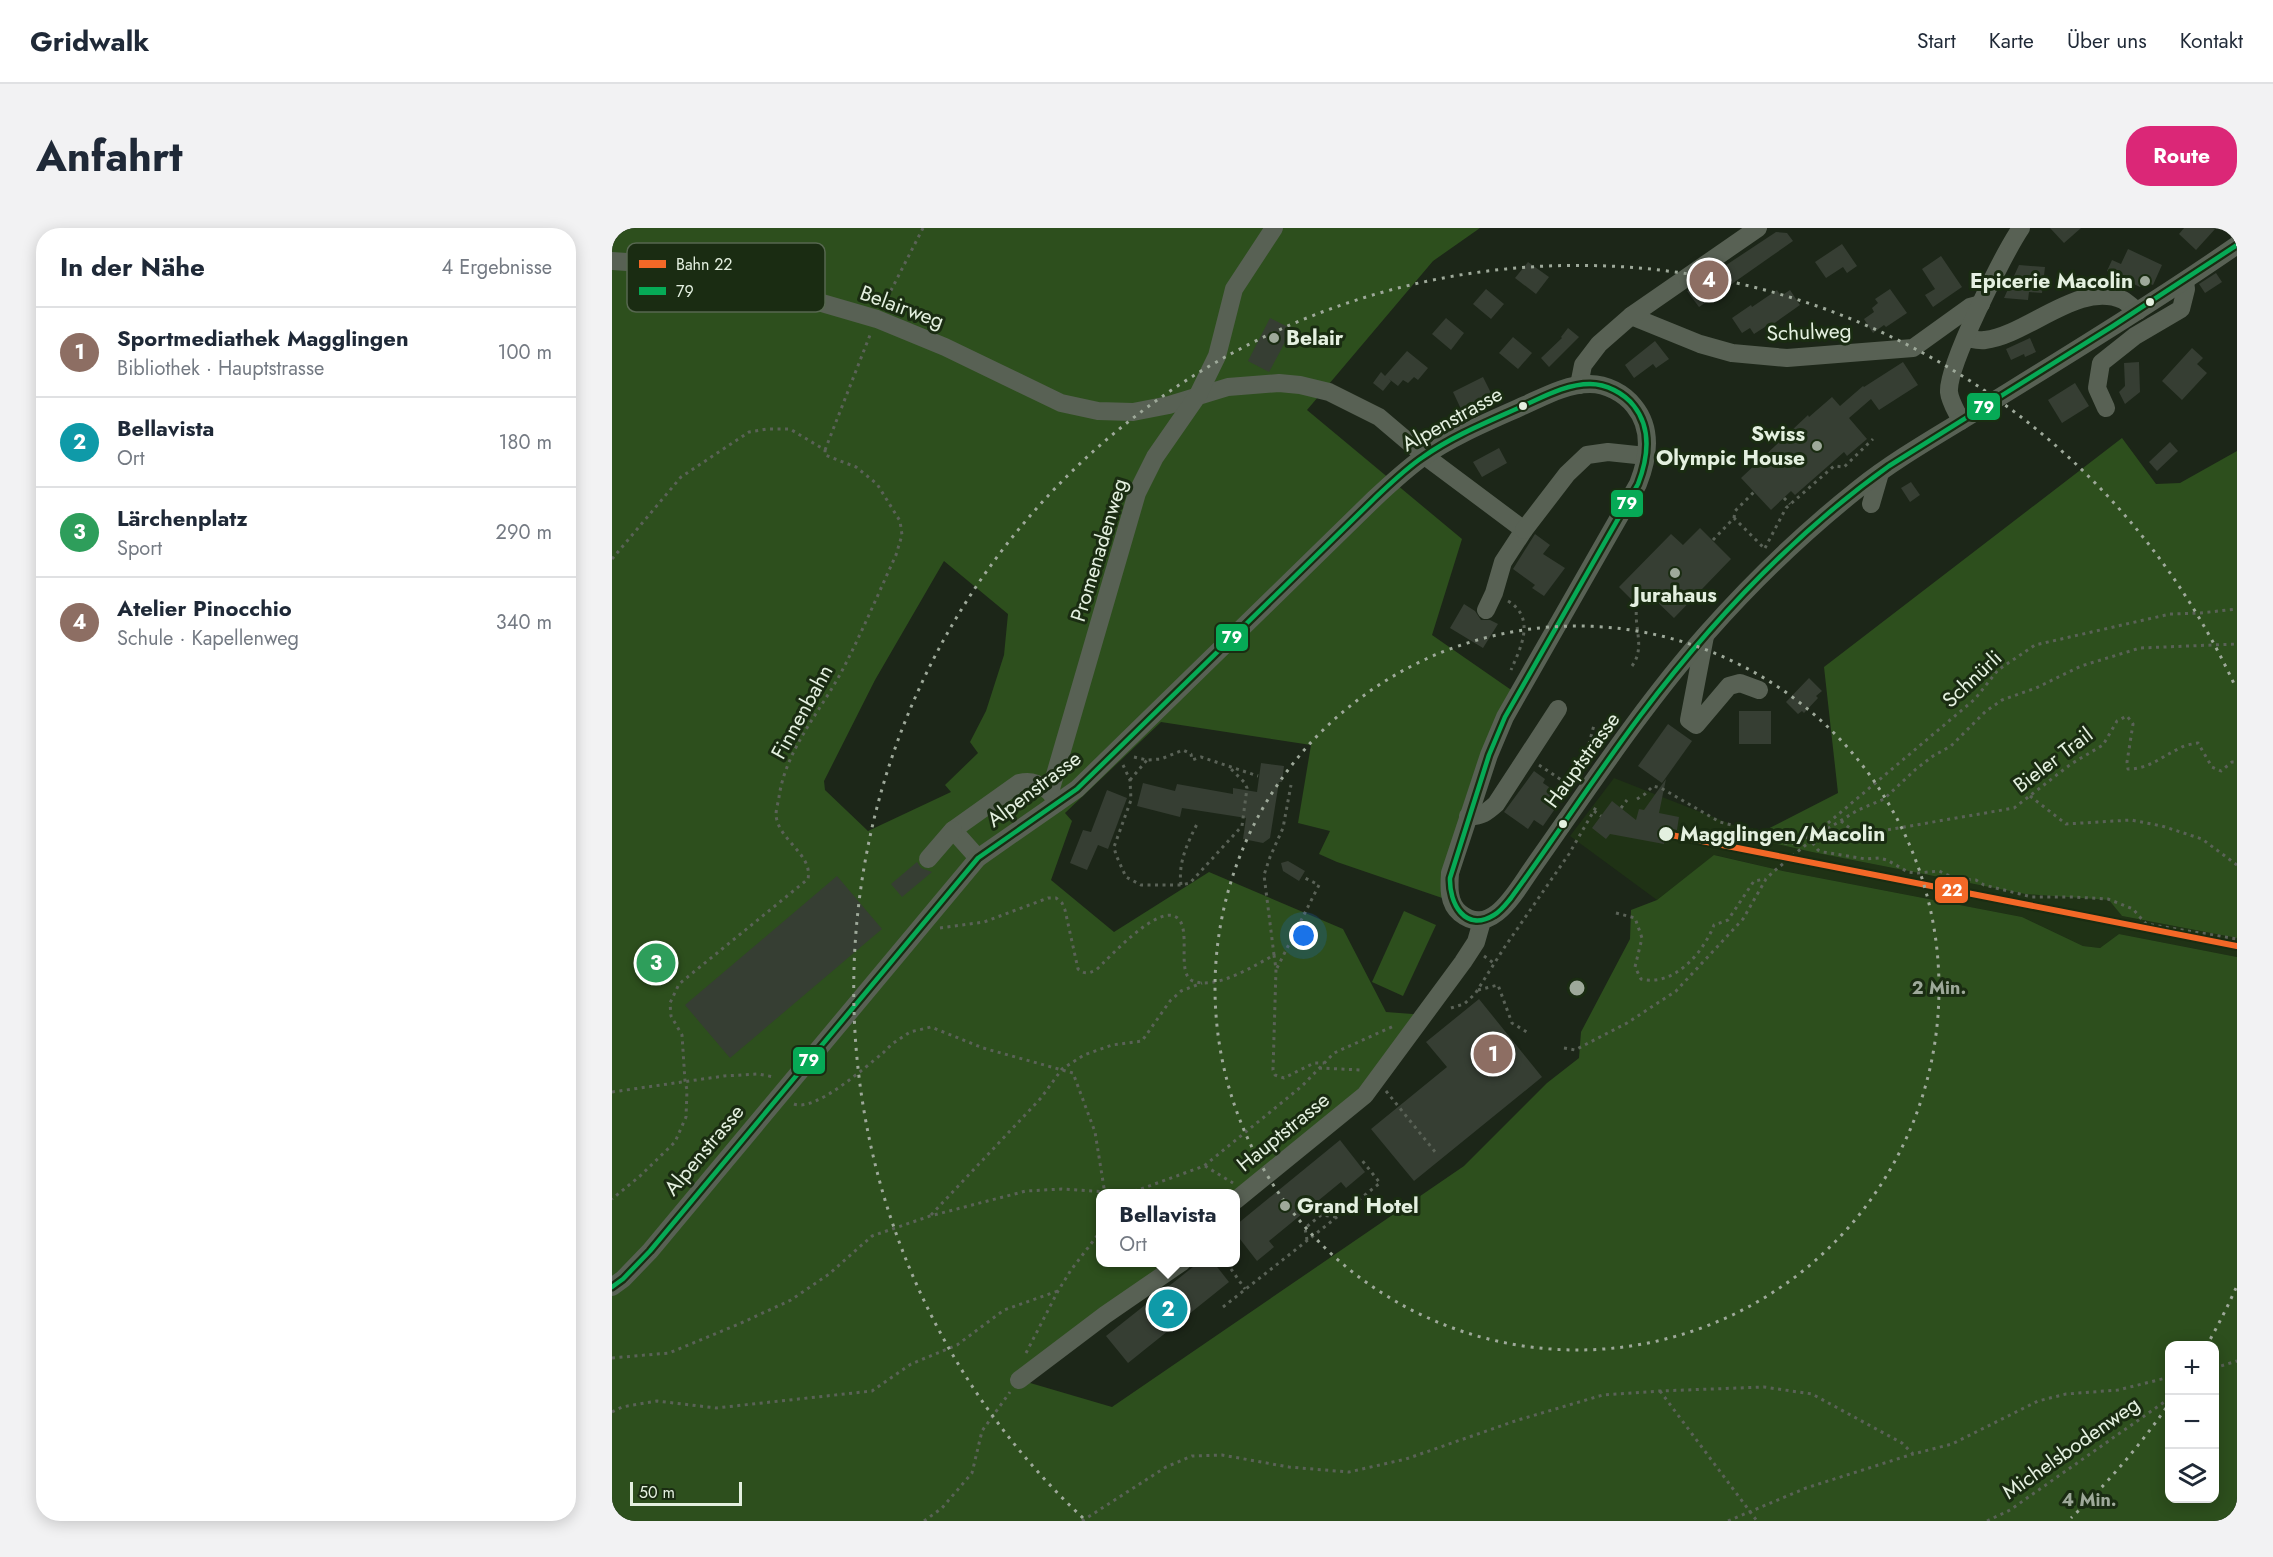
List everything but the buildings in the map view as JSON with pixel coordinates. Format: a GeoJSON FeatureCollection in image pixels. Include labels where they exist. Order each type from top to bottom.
{"type":"FeatureCollection","features":[{"type":"Feature","properties":{"kind":"street","name":"Promenadenweg"},"geometry":{"type":"LineString","coordinates":[[1053,798],[1137,493],[1155,457],[1198,395],[1217,356],[1234,289],[1274,228]]}},
{"type":"Feature","properties":{"kind":"street"},"geometry":{"type":"LineString","coordinates":[[1482,921],[1465,916],[1456,910],[1448,888],[1450,873],[1489,755],[1505,717],[1631,498],[1643,471],[1646,456],[1646,429],[1638,412],[1630,401],[1616,391],[1599,385],[1579,385],[1583,365],[1590,353],[1631,316],[1758,228]]}},
{"type":"Feature","properties":{"kind":"street"},"geometry":{"type":"LineString","coordinates":[[1961,421],[1952,402],[1949,384],[1952,370],[1981,303],[2021,228]]}},
{"type":"Feature","properties":{"kind":"street","name":"Hauptstrasse"},"geometry":{"type":"LineString","coordinates":[[1240,1194],[1365,1095],[1372,1075],[1426,1015],[1476,942],[1482,921],[1491,918],[1511,898],[1585,792],[1667,682],[1706,634],[1764,572],[1820,521],[1880,472],[2185,281],[2237,244]]}},
{"type":"Feature","properties":{"kind":"street","name":"Belairweg"},"geometry":{"type":"LineString","coordinates":[[612,261],[627,262]]}},
{"type":"Feature","properties":{"kind":"street"},"geometry":{"type":"LineString","coordinates":[[2106,408],[2097,388],[2101,363],[2135,336],[2181,309],[2186,289],[2185,281]]}},
{"type":"Feature","properties":{"kind":"street"},"geometry":{"type":"LineString","coordinates":[[1966,339],[1983,340],[2000,336],[2084,298],[2106,296],[2123,300],[2138,311]]}},
{"type":"Feature","properties":{"kind":"street","name":"Schulweg"},"geometry":{"type":"LineString","coordinates":[[1631,316],[1700,344],[1732,353],[1787,358],[1913,348],[1970,307],[1981,303]]}},
{"type":"Feature","properties":{"kind":"street","name":"Belairweg"},"geometry":{"type":"LineString","coordinates":[[825,304],[877,319],[945,347],[1061,403],[1098,411],[1133,412],[1169,405],[1228,387],[1279,383],[1329,392],[1379,417],[1425,456],[1524,530]]}},
{"type":"Feature","properties":{"kind":"street","name":"Alpenstrasse"},"geometry":{"type":"LineString","coordinates":[[612,1287],[650,1251],[978,858],[1053,798],[1077,789],[1403,472],[1425,456],[1473,429],[1547,395],[1579,385]]}},
{"type":"Feature","properties":{"kind":"street"},"geometry":{"type":"LineString","coordinates":[[1169,405],[1180,421]]}},
{"type":"Feature","properties":{"kind":"street"},"geometry":{"type":"LineString","coordinates":[[1486,610],[1494,593],[1503,562],[1524,530],[1567,474],[1587,455],[1608,452],[1646,456]]}},
{"type":"Feature","properties":{"kind":"street"},"geometry":{"type":"LineString","coordinates":[[1871,504],[1880,472]]}},
{"type":"Feature","properties":{"kind":"street"},"geometry":{"type":"LineString","coordinates":[[1706,634],[1689,720],[1696,725],[1729,686],[1740,683],[1759,690]]}},
{"type":"Feature","properties":{"kind":"street"},"geometry":{"type":"LineString","coordinates":[[1468,816],[1476,817],[1486,813],[1496,804],[1558,709]]}},
{"type":"Feature","properties":{"kind":"street"},"geometry":{"type":"LineString","coordinates":[[928,859],[953,830],[1019,783],[1029,781],[1038,783],[1053,798]]}},
{"type":"Feature","properties":{"kind":"street"},"geometry":{"type":"LineString","coordinates":[[953,830],[978,858]]}},
{"type":"Feature","properties":{"kind":"street"},"geometry":{"type":"LineString","coordinates":[[1019,1380],[1105,1315],[1176,1267]]}},
{"type":"Feature","properties":{"kind":"path"},"geometry":{"type":"LineString","coordinates":[[825,450],[877,319],[923,228]]}},
{"type":"Feature","properties":{"kind":"path","name":"Finnenbahn"},"geometry":{"type":"LineString","coordinates":[[612,559],[681,477],[749,432],[767,429],[790,429],[825,450],[825,455],[856,467],[877,484],[900,521],[902,536],[897,555],[843,669],[791,756],[780,790],[776,816],[786,837],[804,861],[809,873],[808,879],[679,984],[670,1002],[671,1016],[682,1035],[687,1090],[686,1117],[675,1142],[612,1199]]}},
{"type":"Feature","properties":{"kind":"path"},"geometry":{"type":"LineString","coordinates":[[1765,548],[1786,508],[1834,466],[1844,466],[1873,439]]}},
{"type":"Feature","properties":{"kind":"path"},"geometry":{"type":"LineString","coordinates":[[1713,540],[1734,518],[1735,511],[1754,492]]}},
{"type":"Feature","properties":{"kind":"path"},"geometry":{"type":"LineString","coordinates":[[1784,498],[1790,504]]}},
{"type":"Feature","properties":{"kind":"path"},"geometry":{"type":"LineString","coordinates":[[1734,518],[1770,553]]}},
{"type":"Feature","properties":{"kind":"path"},"geometry":{"type":"LineString","coordinates":[[1494,593],[1518,608],[1523,618],[1523,639],[1510,673]]}},
{"type":"Feature","properties":{"kind":"path"},"geometry":{"type":"LineString","coordinates":[[1632,666],[1640,652],[1636,631],[1637,605]]}},
{"type":"Feature","properties":{"kind":"path","name":"Schnürli"},"geometry":{"type":"LineString","coordinates":[[1809,838],[1974,699],[1998,670],[2035,645],[2170,614],[2237,609]]}},
{"type":"Feature","properties":{"kind":"path"},"geometry":{"type":"LineString","coordinates":[[1637,799],[1653,786],[1661,788],[1720,822],[1760,832],[1784,843],[1797,843],[1833,826],[1858,810],[1884,799],[1916,769],[1951,746],[1986,711],[2002,700],[2036,688],[2081,666],[2140,648],[2237,644]]}},
{"type":"Feature","properties":{"kind":"path","name":"Bieler Trail"},"geometry":{"type":"LineString","coordinates":[[1841,821],[1858,835],[2014,808],[2071,764],[2103,745],[2118,721],[2127,716],[2133,724],[2128,769],[2139,769],[2154,764],[2182,746],[2199,743],[2212,767],[2221,771],[2232,762],[2237,762]]}},
{"type":"Feature","properties":{"kind":"path"},"geometry":{"type":"LineString","coordinates":[[1582,769],[1594,725]]}},
{"type":"Feature","properties":{"kind":"path"},"geometry":{"type":"LineString","coordinates":[[1229,767],[1247,788],[1242,826],[1190,883],[1141,885],[1126,876],[1114,847],[1131,800],[1130,780],[1122,762],[1135,756],[1147,760],[1161,759],[1184,750],[1191,754],[1192,760],[1201,757],[1258,776]]}},
{"type":"Feature","properties":{"kind":"path"},"geometry":{"type":"LineString","coordinates":[[1130,780],[1147,760]]}},
{"type":"Feature","properties":{"kind":"path"},"geometry":{"type":"LineString","coordinates":[[1535,762],[1566,783],[1558,794]]}},
{"type":"Feature","properties":{"kind":"path"},"geometry":{"type":"LineString","coordinates":[[1291,785],[1283,828],[1264,875],[1276,969],[1273,1070],[1275,1075],[1284,1078],[1314,1063],[1323,1063]]}},
{"type":"Feature","properties":{"kind":"path"},"geometry":{"type":"LineString","coordinates":[[2030,796],[2066,824],[2130,820],[2162,826],[2202,838],[2237,865]]}},
{"type":"Feature","properties":{"kind":"path"},"geometry":{"type":"LineString","coordinates":[[1621,808],[1627,800]]}},
{"type":"Feature","properties":{"kind":"path"},"geometry":{"type":"LineString","coordinates":[[1464,1004],[1478,990],[1569,854],[1598,802]]}},
{"type":"Feature","properties":{"kind":"path"},"geometry":{"type":"LineString","coordinates":[[1594,811],[1601,816]]}},
{"type":"Feature","properties":{"kind":"path"},"geometry":{"type":"LineString","coordinates":[[1181,885],[1180,874],[1186,847],[1197,824]]}},
{"type":"Feature","properties":{"kind":"path"},"geometry":{"type":"LineString","coordinates":[[1828,824],[1833,826]]}},
{"type":"Feature","properties":{"kind":"path"},"geometry":{"type":"LineString","coordinates":[[1564,1048],[1575,1050],[1627,1023],[1676,991],[1743,919],[1766,879],[1809,838]]}},
{"type":"Feature","properties":{"kind":"path"},"geometry":{"type":"LineString","coordinates":[[1809,838],[1818,850],[1823,852],[1866,859],[1879,858],[1913,873],[1939,871],[1956,879],[1979,881],[1984,885],[2032,897],[2108,899],[2133,909],[2146,924],[2237,939]]}},
{"type":"Feature","properties":{"kind":"path"},"geometry":{"type":"LineString","coordinates":[[1276,969],[1319,885],[1305,878]]}},
{"type":"Feature","properties":{"kind":"path"},"geometry":{"type":"LineString","coordinates":[[1617,913],[1635,918],[1642,938],[1635,967],[1641,979],[1653,982],[1682,968],[1699,953],[1714,925],[1728,920],[1755,881],[1766,879]]}},
{"type":"Feature","properties":{"kind":"path"},"geometry":{"type":"LineString","coordinates":[[935,928],[984,922],[1048,898],[1056,898],[1065,910],[1078,969],[1083,973],[1089,973],[1096,970],[1155,918],[1166,915],[1175,916],[1180,921],[1183,932],[1185,971],[1188,978],[1204,982]]}},
{"type":"Feature","properties":{"kind":"path"},"geometry":{"type":"LineString","coordinates":[[1480,953],[1495,964]]}},
{"type":"Feature","properties":{"kind":"path"},"geometry":{"type":"LineString","coordinates":[[930,1216],[1041,1098],[1062,1069],[1084,1055],[1112,1045],[1142,1041],[1155,1020],[1181,992],[1204,982],[1237,974],[1274,955]]}},
{"type":"Feature","properties":{"kind":"path"},"geometry":{"type":"LineString","coordinates":[[1478,990],[1498,985],[1512,1023],[1530,1034]]}},
{"type":"Feature","properties":{"kind":"path"},"geometry":{"type":"LineString","coordinates":[[1141,1189],[1204,1166],[1302,1086],[1335,1053],[1398,1024]]}},
{"type":"Feature","properties":{"kind":"path"},"geometry":{"type":"LineString","coordinates":[[791,1103],[800,1106],[819,1101],[910,1032],[931,1027],[983,1048],[1073,1073],[1095,1132],[1104,1189]]}},
{"type":"Feature","properties":{"kind":"path"},"geometry":{"type":"LineString","coordinates":[[1319,1068],[1372,1075],[1436,1153]]}},
{"type":"Feature","properties":{"kind":"path"},"geometry":{"type":"LineString","coordinates":[[612,1092],[685,1081],[758,1074],[791,1080]]}},
{"type":"Feature","properties":{"kind":"path"},"geometry":{"type":"LineString","coordinates":[[1223,1307],[1380,1183],[1361,1159]]}},
{"type":"Feature","properties":{"kind":"path"},"geometry":{"type":"LineString","coordinates":[[1204,1166],[1228,1189]]}},
{"type":"Feature","properties":{"kind":"path"},"geometry":{"type":"LineString","coordinates":[[612,1358],[669,1353],[739,1324],[791,1300],[829,1274],[872,1236],[930,1216],[1026,1191],[1062,1189],[1096,1192]]}},
{"type":"Feature","properties":{"kind":"path"},"geometry":{"type":"LineString","coordinates":[[1307,1240],[1305,1228],[1310,1222],[1321,1215],[1336,1217]]}},
{"type":"Feature","properties":{"kind":"path"},"geometry":{"type":"LineString","coordinates":[[924,1521],[942,1508],[972,1473],[982,1431],[1019,1380],[1024,1356],[1058,1290],[1096,1238]]}},
{"type":"Feature","properties":{"kind":"path"},"geometry":{"type":"LineString","coordinates":[[1231,1269],[1245,1289]]}},
{"type":"Feature","properties":{"kind":"path"},"geometry":{"type":"LineString","coordinates":[[612,1412],[622,1407],[657,1401],[716,1408],[872,1391],[910,1364],[957,1345],[1004,1310],[1058,1290]]}},
{"type":"Feature","properties":{"kind":"path"},"geometry":{"type":"LineString","coordinates":[[2219,1366],[2237,1361]]}},
{"type":"Feature","properties":{"kind":"path"},"geometry":{"type":"LineString","coordinates":[[1728,1521],[1806,1488],[1952,1444],[2038,1401],[2066,1394],[2118,1390],[2165,1378]]}},
{"type":"Feature","properties":{"kind":"path"},"geometry":{"type":"LineString","coordinates":[[1082,1521],[1166,1467],[1192,1456],[1222,1455],[1289,1467],[1349,1472],[1406,1459],[1518,1420],[1603,1395],[1764,1387],[1812,1394],[1902,1443],[1913,1454]]}},
{"type":"Feature","properties":{"kind":"path"},"geometry":{"type":"LineString","coordinates":[[1660,1391],[1757,1521]]}},
{"type":"Feature","properties":{"kind":"path","name":"Michelsbodenweg"},"geometry":{"type":"LineString","coordinates":[[1987,1521],[2010,1510],[2165,1401]]}},
{"type":"Feature","properties":{"kind":"shaded area"},"geometry":{"type":"Polygon","coordinates":[[[612,228],[1480,228],[1433,261],[1307,410],[1462,539],[1432,635],[1517,694],[1505,717],[1451,901],[1319,854],[1330,831],[1298,823],[1311,745],[1161,722],[1065,813],[1072,821],[1051,880],[1114,932],[1209,872],[1343,929],[1386,1012],[1426,1015],[1377,1080],[1240,1191],[1096,1189],[1096,1267],[1176,1267],[1020,1380],[1112,1407],[1464,1166],[1547,1083],[1579,1058],[1581,1032],[1630,939],[1631,910],[1657,900],[1714,855],[1783,871],[2022,917],[2083,946],[2100,948],[2119,934],[2237,957],[2237,1521],[612,1521],[612,228]],[[944,561],[875,680],[824,781],[825,790],[868,831],[951,792],[945,785],[978,753],[970,742],[986,711],[1004,655],[1008,614],[944,561]]]}},
{"type":"Feature","properties":{"kind":"shaded area"},"geometry":{"type":"Polygon","coordinates":[[[2122,438],[2156,484],[2180,483],[2237,451],[2237,938],[2122,916],[2109,900],[2025,894],[1750,838],[1838,793],[1824,667],[2122,438]]]}},
{"type":"Feature","properties":{"kind":"shaded area"},"geometry":{"type":"Polygon","coordinates":[[[1614,778],[1751,832],[1751,838],[2025,894],[2110,900],[2122,916],[2237,938],[2237,957],[2119,934],[2100,948],[2083,946],[2022,917],[1783,871],[1715,855],[1657,900],[1570,836],[1614,778]]]}},
{"type":"Feature","properties":{"kind":"shaded area"},"geometry":{"type":"Polygon","coordinates":[[[1404,911],[1436,925],[1403,996],[1372,982],[1404,911]]]}},
{"type":"Feature","properties":{"kind":"rail line","name":"22"},"geometry":{"type":"LineString","coordinates":[[1666,834],[2237,946]]}},
{"type":"Feature","properties":{"kind":"transit line","name":"79"},"geometry":{"type":"LineString","coordinates":[[612,1287],[650,1251],[978,858],[1077,789],[1374,499],[1410,467],[1435,449],[1548,394],[1565,388],[1590,384],[1614,390],[1625,397],[1640,415],[1646,434],[1646,454],[1638,484],[1505,717],[1489,755],[1450,878],[1452,897],[1461,913],[1467,918],[1484,920],[1499,912],[1511,898],[1623,739],[1667,681],[1755,581],[1787,550],[1854,492],[1889,466],[2113,326],[2237,245]]}},
{"type":"Feature","properties":{"kind":"place","name":"Atelier Pinocchio"},"geometry":{"type":"Point","coordinates":[1709,280]}},
{"type":"Feature","properties":{"kind":"place","name":"Epicerie Macolin"},"geometry":{"type":"Point","coordinates":[2145,281]}},
{"type":"Feature","properties":{"kind":"place","name":"Belair"},"geometry":{"type":"Point","coordinates":[1274,338]}},
{"type":"Feature","properties":{"kind":"place","name":"Swiss Olympic House"},"geometry":{"type":"Point","coordinates":[1817,446]}},
{"type":"Feature","properties":{"kind":"place","name":"Jurahaus"},"geometry":{"type":"Point","coordinates":[1675,573]}},
{"type":"Feature","properties":{"kind":"place","name":"Magglingen/Macolin"},"geometry":{"type":"Point","coordinates":[1666,834]}},
{"type":"Feature","properties":{"kind":"place","name":"Lärchenplatz"},"geometry":{"type":"Point","coordinates":[656,963]}},
{"type":"Feature","properties":{"kind":"place","name":"Sportmediathek Magglingen"},"geometry":{"type":"Point","coordinates":[1493,1054]}},
{"type":"Feature","properties":{"kind":"place","name":"Grand Hotel"},"geometry":{"type":"Point","coordinates":[1285,1206]}},
{"type":"Feature","properties":{"kind":"place","name":"Bellavista"},"geometry":{"type":"Point","coordinates":[1168,1309]}}]}
